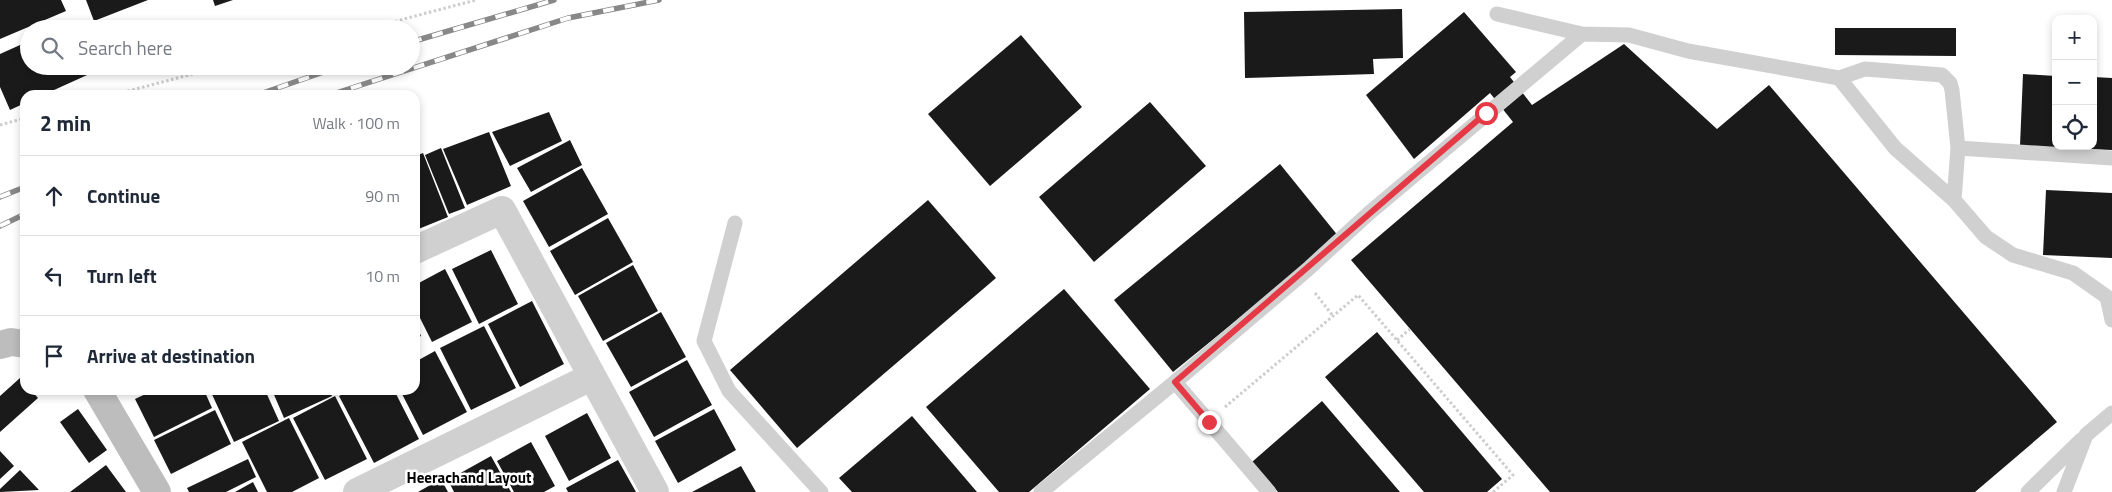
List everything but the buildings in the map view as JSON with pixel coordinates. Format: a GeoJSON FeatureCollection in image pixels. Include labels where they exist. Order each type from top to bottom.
{"type":"FeatureCollection","features":[{"type":"Feature","properties":{"kind":"street"},"geometry":{"type":"LineString","coordinates":[[420,248],[502,210],[655,492]]}},
{"type":"Feature","properties":{"kind":"street"},"geometry":{"type":"LineString","coordinates":[[0,346],[11,342],[20,343]]}},
{"type":"Feature","properties":{"kind":"street"},"geometry":{"type":"LineString","coordinates":[[357,492],[592,376]]}},
{"type":"Feature","properties":{"kind":"street"},"geometry":{"type":"LineString","coordinates":[[103,395],[157,492]]}},
{"type":"Feature","properties":{"kind":"lane"},"geometry":{"type":"LineString","coordinates":[[1497,14],[1582,34],[1629,35],[1688,51],[1839,78],[1865,68],[1942,75],[1952,90],[1958,148],[1954,200]]}},
{"type":"Feature","properties":{"kind":"lane"},"geometry":{"type":"LineString","coordinates":[[1041,492],[1175,382],[1307,270],[1368,214],[1582,34]]}},
{"type":"Feature","properties":{"kind":"lane"},"geometry":{"type":"LineString","coordinates":[[1839,78],[1894,148],[1954,200],[1986,237],[2013,255],[2073,273],[2107,296],[2112,320]]}},
{"type":"Feature","properties":{"kind":"lane"},"geometry":{"type":"LineString","coordinates":[[1958,148],[2112,158]]}},
{"type":"Feature","properties":{"kind":"lane"},"geometry":{"type":"LineString","coordinates":[[735,223],[704,341],[729,391],[821,492]]}},
{"type":"Feature","properties":{"kind":"lane"},"geometry":{"type":"LineString","coordinates":[[1175,382],[1269,492]]}},
{"type":"Feature","properties":{"kind":"lane"},"geometry":{"type":"LineString","coordinates":[[2028,492],[2086,435],[2112,413]]}},
{"type":"Feature","properties":{"kind":"lane"},"geometry":{"type":"LineString","coordinates":[[2064,492],[2086,435]]}},
{"type":"Feature","properties":{"kind":"path"},"geometry":{"type":"LineString","coordinates":[[400,20],[476,0]]}},
{"type":"Feature","properties":{"kind":"path"},"geometry":{"type":"LineString","coordinates":[[132,90],[189,75]]}},
{"type":"Feature","properties":{"kind":"path"},"geometry":{"type":"LineString","coordinates":[[0,124],[20,119]]}},
{"type":"Feature","properties":{"kind":"path"},"geometry":{"type":"LineString","coordinates":[[1228,405],[1358,295],[1512,475],[1493,492]]}},
{"type":"Feature","properties":{"kind":"path"},"geometry":{"type":"LineString","coordinates":[[1397,340],[1410,329]]}},
{"type":"Feature","properties":{"kind":"railway"},"geometry":{"type":"LineString","coordinates":[[420,39],[554,0]]}},
{"type":"Feature","properties":{"kind":"railway"},"geometry":{"type":"LineString","coordinates":[[420,66],[568,18],[659,0]]}},
{"type":"Feature","properties":{"kind":"railway"},"geometry":{"type":"LineString","coordinates":[[271,90],[315,75]]}},
{"type":"Feature","properties":{"kind":"railway"},"geometry":{"type":"LineString","coordinates":[[345,90],[392,75]]}},
{"type":"Feature","properties":{"kind":"railway"},"geometry":{"type":"LineString","coordinates":[[0,197],[20,189]]}},
{"type":"Feature","properties":{"kind":"railway"},"geometry":{"type":"LineString","coordinates":[[0,226],[20,216]]}},
{"type":"Feature","properties":{"kind":"district","name":"Heerachand Layout"},"geometry":{"type":"Point","coordinates":[469,478]}},
{"type":"Feature","properties":{"kind":"route"},"geometry":{"type":"LineString","coordinates":[[1209,422],[1175,382],[1307,270],[1368,214],[1486,113]]}}]}
